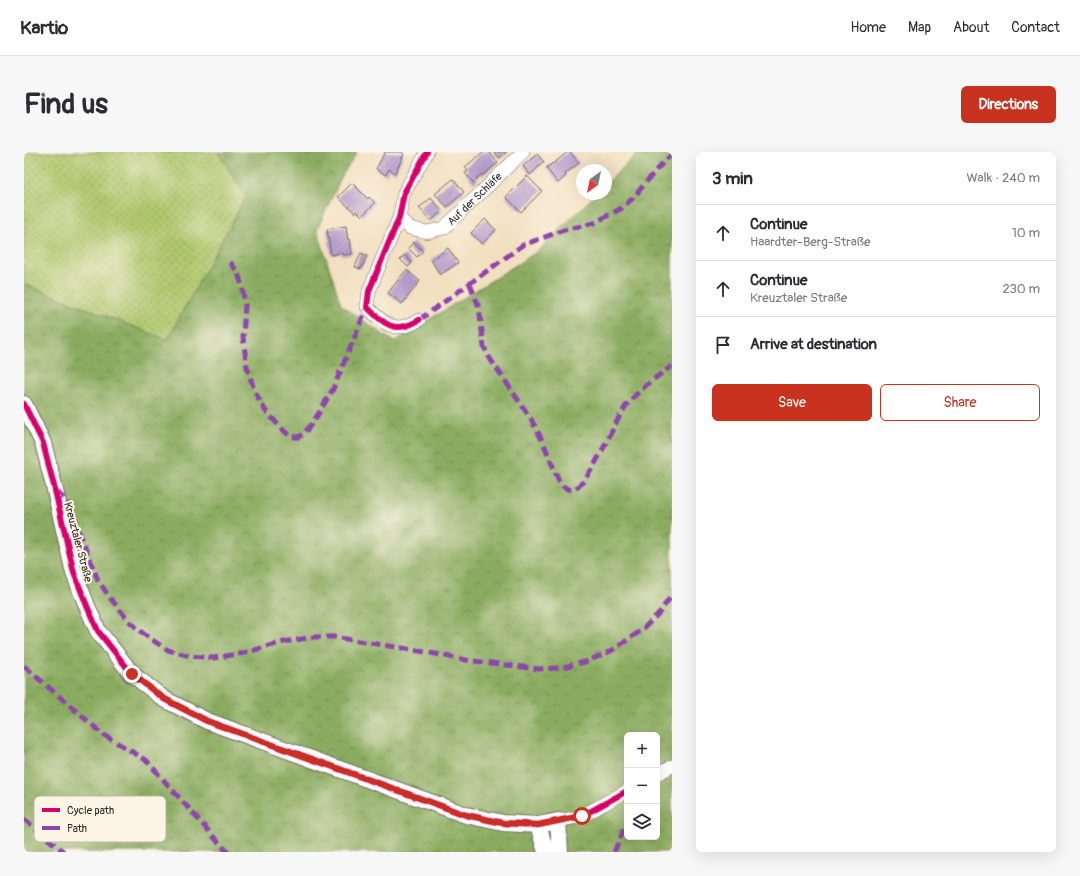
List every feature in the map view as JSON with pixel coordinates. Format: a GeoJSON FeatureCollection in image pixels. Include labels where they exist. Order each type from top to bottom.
{"type":"FeatureCollection","features":[{"type":"Feature","properties":{"kind":"street"},"geometry":{"type":"LineString","coordinates":[[419,320],[404,328],[396,327],[387,324],[367,307],[369,291],[399,218],[404,194],[427,152]]}},
{"type":"Feature","properties":{"kind":"street","name":"Auf der Schläfe"},"geometry":{"type":"LineString","coordinates":[[399,218],[410,228],[427,232],[444,228],[523,152]]}},
{"type":"Feature","properties":{"kind":"street","name":"Kreuztaler Straße"},"geometry":{"type":"LineString","coordinates":[[24,404],[43,443],[74,573],[87,606],[98,631],[132,674],[164,698],[207,721],[466,815],[503,823],[538,825],[558,821]]}},
{"type":"Feature","properties":{"kind":"street"},"geometry":{"type":"LineString","coordinates":[[660,772],[672,766]]}},
{"type":"Feature","properties":{"kind":"street"},"geometry":{"type":"LineString","coordinates":[[560,852],[558,821],[582,816],[624,793]]}},
{"type":"Feature","properties":{"kind":"street"},"geometry":{"type":"LineString","coordinates":[[538,825],[546,852]]}},
{"type":"Feature","properties":{"kind":"green space"},"geometry":{"type":"Polygon","coordinates":[[[24,152],[218,152],[246,197],[167,340],[24,284],[24,152]]]}},
{"type":"Feature","properties":{"kind":"green space"},"geometry":{"type":"Polygon","coordinates":[[[218,152],[357,152],[343,174],[317,229],[341,305],[394,342],[538,251],[590,200],[612,200],[612,178],[639,152],[672,152],[672,852],[24,852],[24,284],[167,340],[246,197],[218,152]]]}},
{"type":"Feature","properties":{"kind":"building"},"geometry":{"type":"Polygon","coordinates":[[[385,152],[401,152],[404,154],[395,173],[389,169],[386,175],[376,169],[385,152]]]}},
{"type":"Feature","properties":{"kind":"building"},"geometry":{"type":"Polygon","coordinates":[[[483,152],[489,152],[498,163],[476,179],[477,180],[474,183],[465,173],[468,171],[465,167],[483,152]]]}},
{"type":"Feature","properties":{"kind":"building"},"geometry":{"type":"Polygon","coordinates":[[[493,152],[507,152],[500,158],[493,152]]]}},
{"type":"Feature","properties":{"kind":"building"},"geometry":{"type":"Polygon","coordinates":[[[568,152],[570,152],[579,163],[565,174],[566,176],[558,183],[546,168],[568,152]]]}},
{"type":"Feature","properties":{"kind":"building"},"geometry":{"type":"Polygon","coordinates":[[[537,154],[544,162],[530,175],[523,166],[537,154]]]}},
{"type":"Feature","properties":{"kind":"building"},"geometry":{"type":"Polygon","coordinates":[[[527,176],[542,191],[521,212],[506,197],[527,176]]]}},
{"type":"Feature","properties":{"kind":"building"},"geometry":{"type":"Polygon","coordinates":[[[453,179],[464,192],[447,207],[435,194],[453,179]]]}},
{"type":"Feature","properties":{"kind":"building"},"geometry":{"type":"Polygon","coordinates":[[[352,183],[368,199],[369,197],[375,203],[362,216],[357,211],[355,213],[338,197],[352,183]]]}},
{"type":"Feature","properties":{"kind":"building"},"geometry":{"type":"Polygon","coordinates":[[[431,198],[442,211],[431,221],[419,208],[431,198]]]}},
{"type":"Feature","properties":{"kind":"building"},"geometry":{"type":"Polygon","coordinates":[[[485,219],[496,230],[482,244],[471,233],[485,219]]]}},
{"type":"Feature","properties":{"kind":"building"},"geometry":{"type":"Polygon","coordinates":[[[346,226],[352,254],[342,255],[342,253],[331,255],[327,229],[346,226]]]}},
{"type":"Feature","properties":{"kind":"building"},"geometry":{"type":"Polygon","coordinates":[[[414,242],[423,251],[417,257],[408,248],[414,242]]]}},
{"type":"Feature","properties":{"kind":"building"},"geometry":{"type":"Polygon","coordinates":[[[448,248],[458,263],[440,275],[431,260],[448,248]]]}},
{"type":"Feature","properties":{"kind":"building"},"geometry":{"type":"Polygon","coordinates":[[[361,253],[367,256],[361,269],[355,267],[361,253]]]}},
{"type":"Feature","properties":{"kind":"building"},"geometry":{"type":"Polygon","coordinates":[[[405,255],[412,263],[408,267],[400,259],[405,255]]]}},
{"type":"Feature","properties":{"kind":"building"},"geometry":{"type":"Polygon","coordinates":[[[406,270],[420,281],[402,304],[388,293],[406,270]]]}},
{"type":"Feature","properties":{"kind":"marked path"},"geometry":{"type":"LineString","coordinates":[[419,320],[523,245],[564,230],[594,223],[622,208],[633,198],[657,169],[672,154]]}},
{"type":"Feature","properties":{"kind":"marked path"},"geometry":{"type":"LineString","coordinates":[[230,262],[238,273],[242,286],[245,305],[243,337],[247,367],[254,390],[265,410],[291,437],[298,437],[304,434],[333,389],[367,307]]}},
{"type":"Feature","properties":{"kind":"marked path"},"geometry":{"type":"LineString","coordinates":[[470,284],[479,307],[484,347],[489,357],[531,419],[543,442],[559,481],[567,489],[574,489],[580,485],[587,476],[602,452],[621,414],[631,400],[647,384],[672,366]]}},
{"type":"Feature","properties":{"kind":"marked path"},"geometry":{"type":"LineString","coordinates":[[57,491],[67,503],[98,580],[110,598],[128,620],[146,636],[168,650],[190,656],[214,658],[244,653],[284,642],[314,637],[334,637],[466,660],[539,669],[559,668],[585,662],[611,651],[642,630],[659,613],[672,595]]}},
{"type":"Feature","properties":{"kind":"marked path"},"geometry":{"type":"LineString","coordinates":[[24,666],[104,735],[146,760],[228,852]]}},
{"type":"Feature","properties":{"kind":"marked path"},"geometry":{"type":"LineString","coordinates":[[24,819],[34,827]]}},
{"type":"Feature","properties":{"kind":"marked path"},"geometry":{"type":"LineString","coordinates":[[614,852],[624,830]]}},
{"type":"Feature","properties":{"kind":"marked path"},"geometry":{"type":"LineString","coordinates":[[52,842],[64,852]]}},
{"type":"Feature","properties":{"kind":"cycle path"},"geometry":{"type":"LineString","coordinates":[[419,320],[403,327],[390,326],[367,307],[369,291],[399,218],[404,193],[427,152]]}},
{"type":"Feature","properties":{"kind":"cycle path"},"geometry":{"type":"LineString","coordinates":[[24,404],[43,443],[74,573],[98,631],[132,674],[164,699],[207,721],[466,815],[503,823],[538,825],[582,816],[624,793]]}},
{"type":"Feature","properties":{"kind":"route"},"geometry":{"type":"LineString","coordinates":[[132,674],[164,698],[207,721],[466,815],[503,823],[538,825],[582,816]]}}]}
